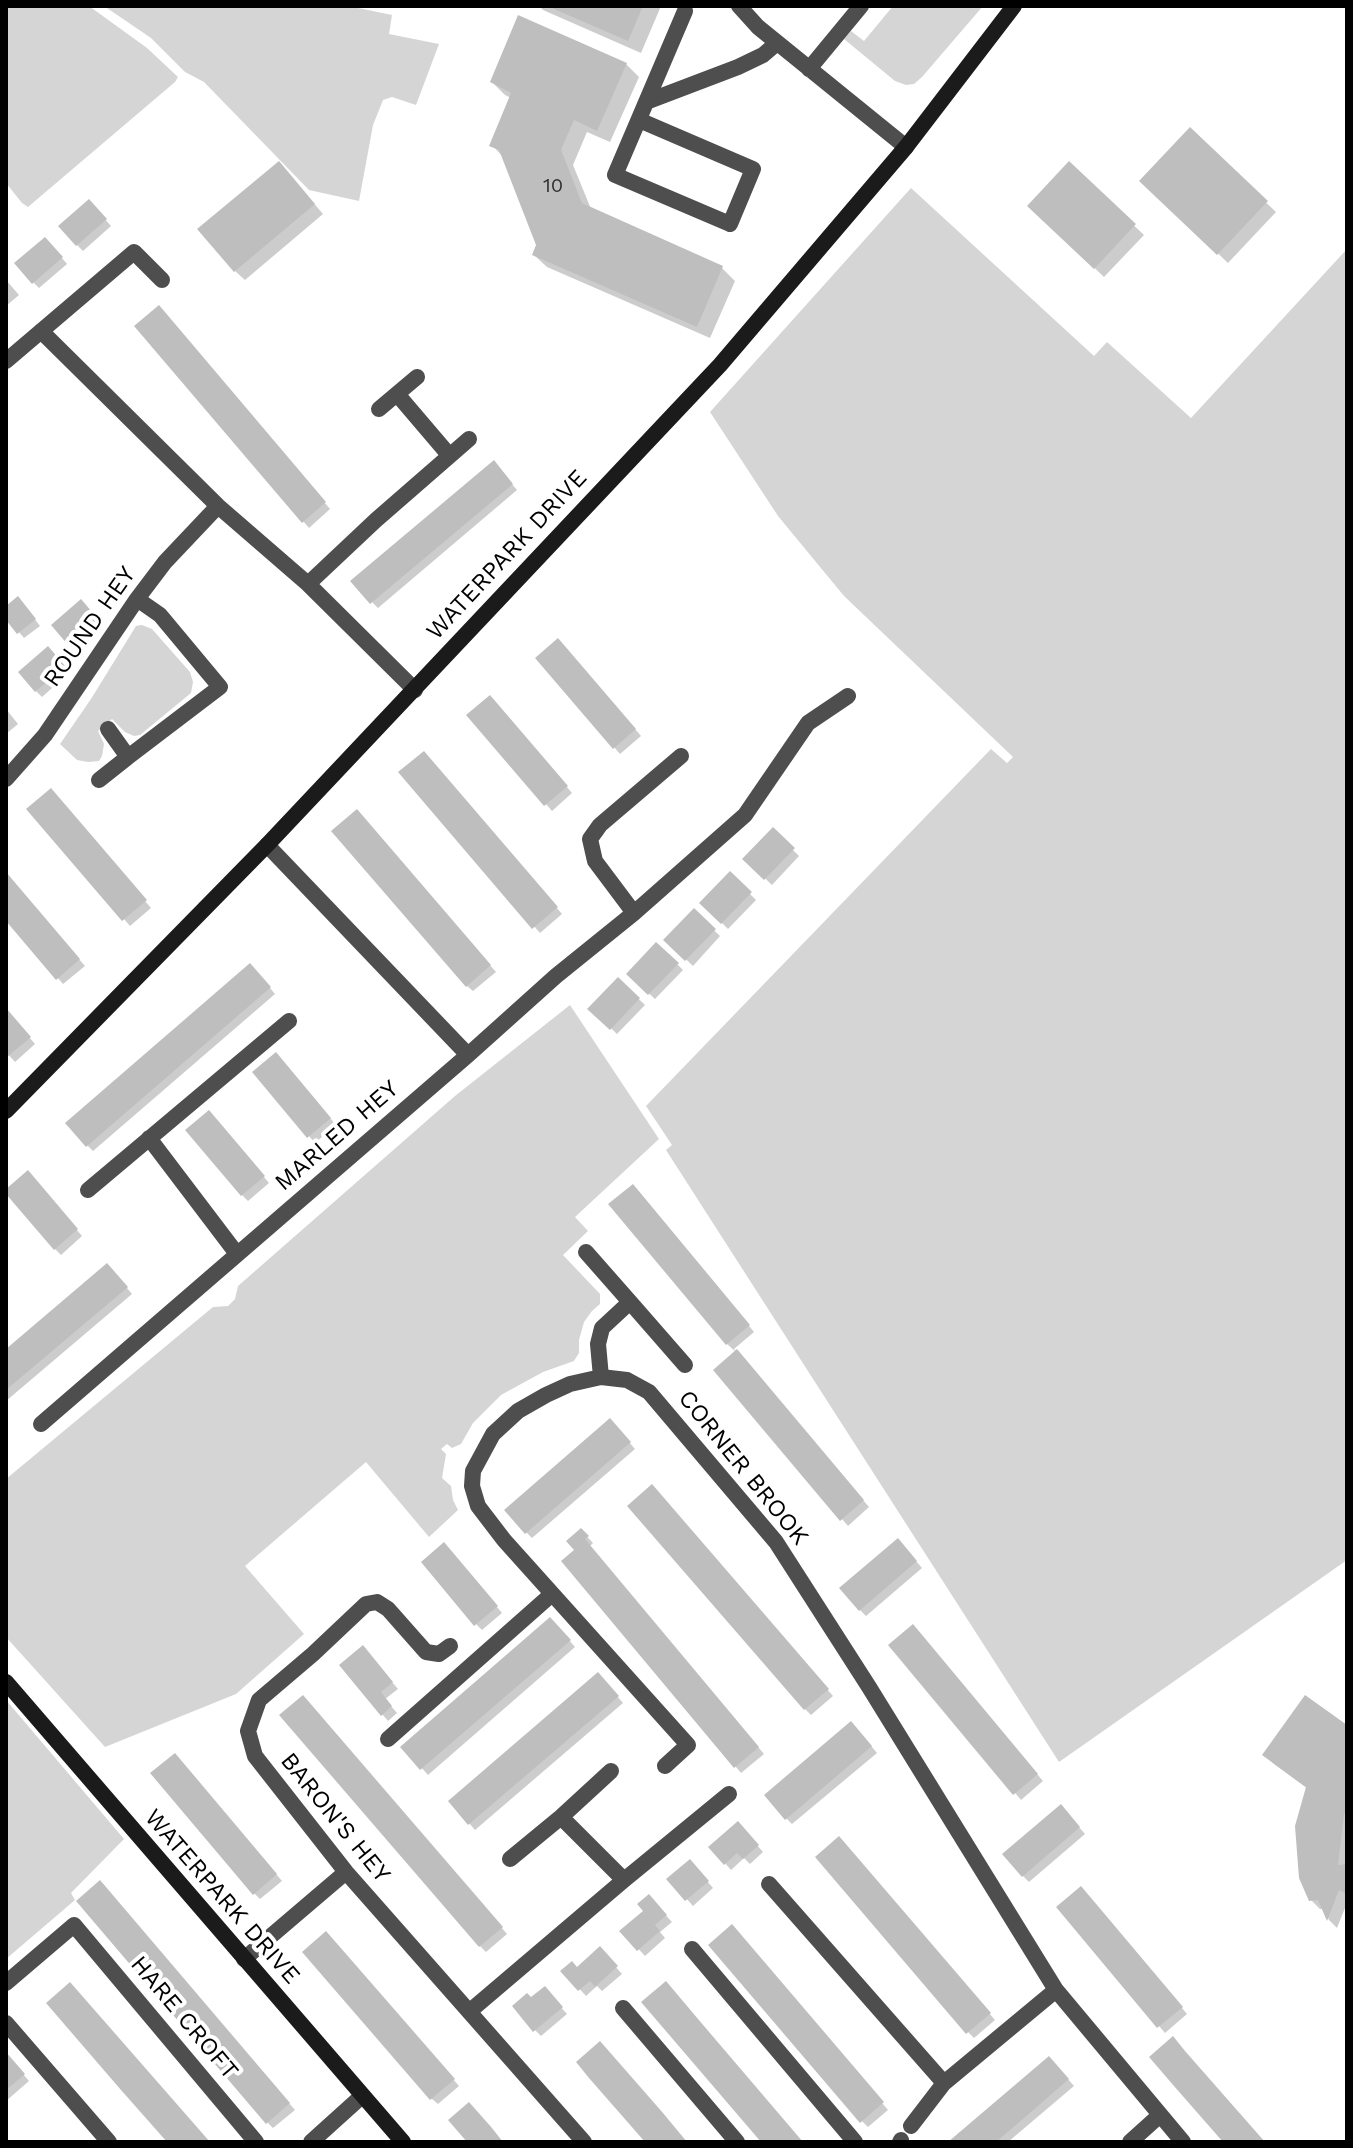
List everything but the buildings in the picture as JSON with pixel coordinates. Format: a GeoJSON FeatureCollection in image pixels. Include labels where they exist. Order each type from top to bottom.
{"type":"FeatureCollection","features":[{"type":"Feature","properties":{"kind":"street"},"geometry":{"type":"LineString","coordinates":[[739,6],[758,27],[906,147]]}},
{"type":"Feature","properties":{"kind":"street"},"geometry":{"type":"LineString","coordinates":[[809,69],[861,6]]}},
{"type":"Feature","properties":{"kind":"street","name":"WATERPARK DRIVE"},"geometry":{"type":"LineString","coordinates":[[6,1111],[267,845],[720,365],[906,147],[1014,6]]}},
{"type":"Feature","properties":{"kind":"street"},"geometry":{"type":"LineString","coordinates":[[639,120],[753,169],[730,224],[615,175],[685,11]]}},
{"type":"Feature","properties":{"kind":"street"},"geometry":{"type":"LineString","coordinates":[[646,102],[738,67],[763,55],[777,43]]}},
{"type":"Feature","properties":{"kind":"street"},"geometry":{"type":"LineString","coordinates":[[6,361],[134,252],[162,280]]}},
{"type":"Feature","properties":{"kind":"street"},"geometry":{"type":"LineString","coordinates":[[41,331],[218,506],[308,584],[415,690]]}},
{"type":"Feature","properties":{"kind":"street"},"geometry":{"type":"LineString","coordinates":[[379,409],[417,377]]}},
{"type":"Feature","properties":{"kind":"street"},"geometry":{"type":"LineString","coordinates":[[397,394],[449,455]]}},
{"type":"Feature","properties":{"kind":"street"},"geometry":{"type":"LineString","coordinates":[[308,584],[469,439]]}},
{"type":"Feature","properties":{"kind":"street","name":"ROUND HEY"},"geometry":{"type":"LineString","coordinates":[[6,779],[45,735],[165,562],[218,506]]}},
{"type":"Feature","properties":{"kind":"street"},"geometry":{"type":"LineString","coordinates":[[99,780],[220,687],[160,615],[137,599]]}},
{"type":"Feature","properties":{"kind":"street","name":"MARLED HEY"},"geometry":{"type":"LineString","coordinates":[[41,1424],[745,815],[808,723],[848,696]]}},
{"type":"Feature","properties":{"kind":"street"},"geometry":{"type":"LineString","coordinates":[[108,729],[128,757]]}},
{"type":"Feature","properties":{"kind":"street"},"geometry":{"type":"LineString","coordinates":[[634,913],[595,861],[590,839],[600,825],[681,756]]}},
{"type":"Feature","properties":{"kind":"street"},"geometry":{"type":"LineString","coordinates":[[267,845],[468,1055]]}},
{"type":"Feature","properties":{"kind":"street"},"geometry":{"type":"LineString","coordinates":[[88,1190],[289,1021]]}},
{"type":"Feature","properties":{"kind":"street"},"geometry":{"type":"LineString","coordinates":[[149,1138],[237,1254]]}},
{"type":"Feature","properties":{"kind":"street"},"geometry":{"type":"LineString","coordinates":[[586,1252],[685,1365]]}},
{"type":"Feature","properties":{"kind":"street"},"geometry":{"type":"LineString","coordinates":[[601,1377],[598,1344],[602,1328],[630,1302]]}},
{"type":"Feature","properties":{"kind":"street","name":"CORNER BROOK"},"geometry":{"type":"LineString","coordinates":[[665,1766],[688,1745],[504,1540],[478,1506],[472,1486],[473,1471],[493,1434],[518,1411],[570,1384],[601,1377],[627,1380],[649,1392],[776,1542],[1056,1990],[1183,2142]]}},
{"type":"Feature","properties":{"kind":"street"},"geometry":{"type":"LineString","coordinates":[[388,1739],[552,1594]]}},
{"type":"Feature","properties":{"kind":"street","name":"BARON'S HEY"},"geometry":{"type":"LineString","coordinates":[[459,1676],[444,1650],[426,1652],[388,1609],[377,1602],[366,1604],[259,1700],[248,1731],[255,1756],[346,1872],[584,2142]]}},
{"type":"Feature","properties":{"kind":"street","name":"WATERPARK DRIVE"},"geometry":{"type":"LineString","coordinates":[[6,1682],[403,2142]]}},
{"type":"Feature","properties":{"kind":"street"},"geometry":{"type":"LineString","coordinates":[[510,1859],[611,1771]]}},
{"type":"Feature","properties":{"kind":"street"},"geometry":{"type":"LineString","coordinates":[[470,2011],[729,1794]]}},
{"type":"Feature","properties":{"kind":"street"},"geometry":{"type":"LineString","coordinates":[[561,1817],[624,1880]]}},
{"type":"Feature","properties":{"kind":"street"},"geometry":{"type":"LineString","coordinates":[[244,1959],[346,1872]]}},
{"type":"Feature","properties":{"kind":"street"},"geometry":{"type":"LineString","coordinates":[[769,1884],[944,2083]]}},
{"type":"Feature","properties":{"kind":"street","name":"HARE CROFT"},"geometry":{"type":"LineString","coordinates":[[6,1983],[74,1925],[256,2142]]}},
{"type":"Feature","properties":{"kind":"street"},"geometry":{"type":"LineString","coordinates":[[692,1949],[855,2142]]}},
{"type":"Feature","properties":{"kind":"street"},"geometry":{"type":"LineString","coordinates":[[904,2136],[944,2083],[1056,1990]]}},
{"type":"Feature","properties":{"kind":"street"},"geometry":{"type":"LineString","coordinates":[[623,2008],[737,2142]]}},
{"type":"Feature","properties":{"kind":"street"},"geometry":{"type":"LineString","coordinates":[[6,2023],[109,2142]]}},
{"type":"Feature","properties":{"kind":"street"},"geometry":{"type":"LineString","coordinates":[[311,2142],[362,2096]]}},
{"type":"Feature","properties":{"kind":"street"},"geometry":{"type":"LineString","coordinates":[[1130,2142],[1160,2115]]}},
{"type":"Feature","properties":{"kind":"shaded area"},"geometry":{"type":"Polygon","coordinates":[[[6,6],[89,6],[147,48],[178,77],[28,207],[6,183],[6,6]]]}},
{"type":"Feature","properties":{"kind":"shaded area"},"geometry":{"type":"Polygon","coordinates":[[[104,6],[358,6],[392,15],[389,34],[439,44],[416,105],[392,97],[383,100],[373,125],[359,201],[309,190],[204,82],[185,72],[151,38],[104,6]]]}},
{"type":"Feature","properties":{"kind":"shaded area"},"geometry":{"type":"Polygon","coordinates":[[[893,6],[983,6],[922,77],[914,84],[906,85],[895,81],[844,39],[851,31],[864,41],[893,6]]]}},
{"type":"Feature","properties":{"kind":"shaded area"},"geometry":{"type":"Polygon","coordinates":[[[911,188],[1094,356],[1107,342],[1191,418],[1347,249],[1347,1560],[1059,1762],[666,1150],[672,1145],[646,1106],[991,749],[1007,763],[1013,757],[844,596],[778,516],[710,412],[911,188]]]}},
{"type":"Feature","properties":{"kind":"shaded area"},"geometry":{"type":"Polygon","coordinates":[[[136,626],[152,629],[190,672],[193,682],[191,693],[140,735],[125,732],[112,719],[98,731],[104,744],[99,761],[77,760],[60,744],[136,626]]]}},
{"type":"Feature","properties":{"kind":"shaded area"},"geometry":{"type":"Polygon","coordinates":[[[570,1005],[659,1139],[575,1217],[588,1231],[563,1255],[600,1294],[600,1304],[584,1322],[579,1353],[574,1361],[543,1372],[501,1395],[473,1423],[461,1444],[452,1448],[447,1444],[441,1449],[446,1454],[442,1478],[451,1486],[458,1510],[429,1537],[366,1462],[245,1566],[304,1634],[236,1694],[105,1747],[6,1637],[6,1479],[213,1307],[228,1306],[235,1299],[238,1286],[455,1096],[570,1005]]]}},
{"type":"Feature","properties":{"kind":"shaded area"},"geometry":{"type":"Polygon","coordinates":[[[6,1700],[124,1839],[71,1893],[75,1900],[6,1959],[6,1700]]]}}]}
